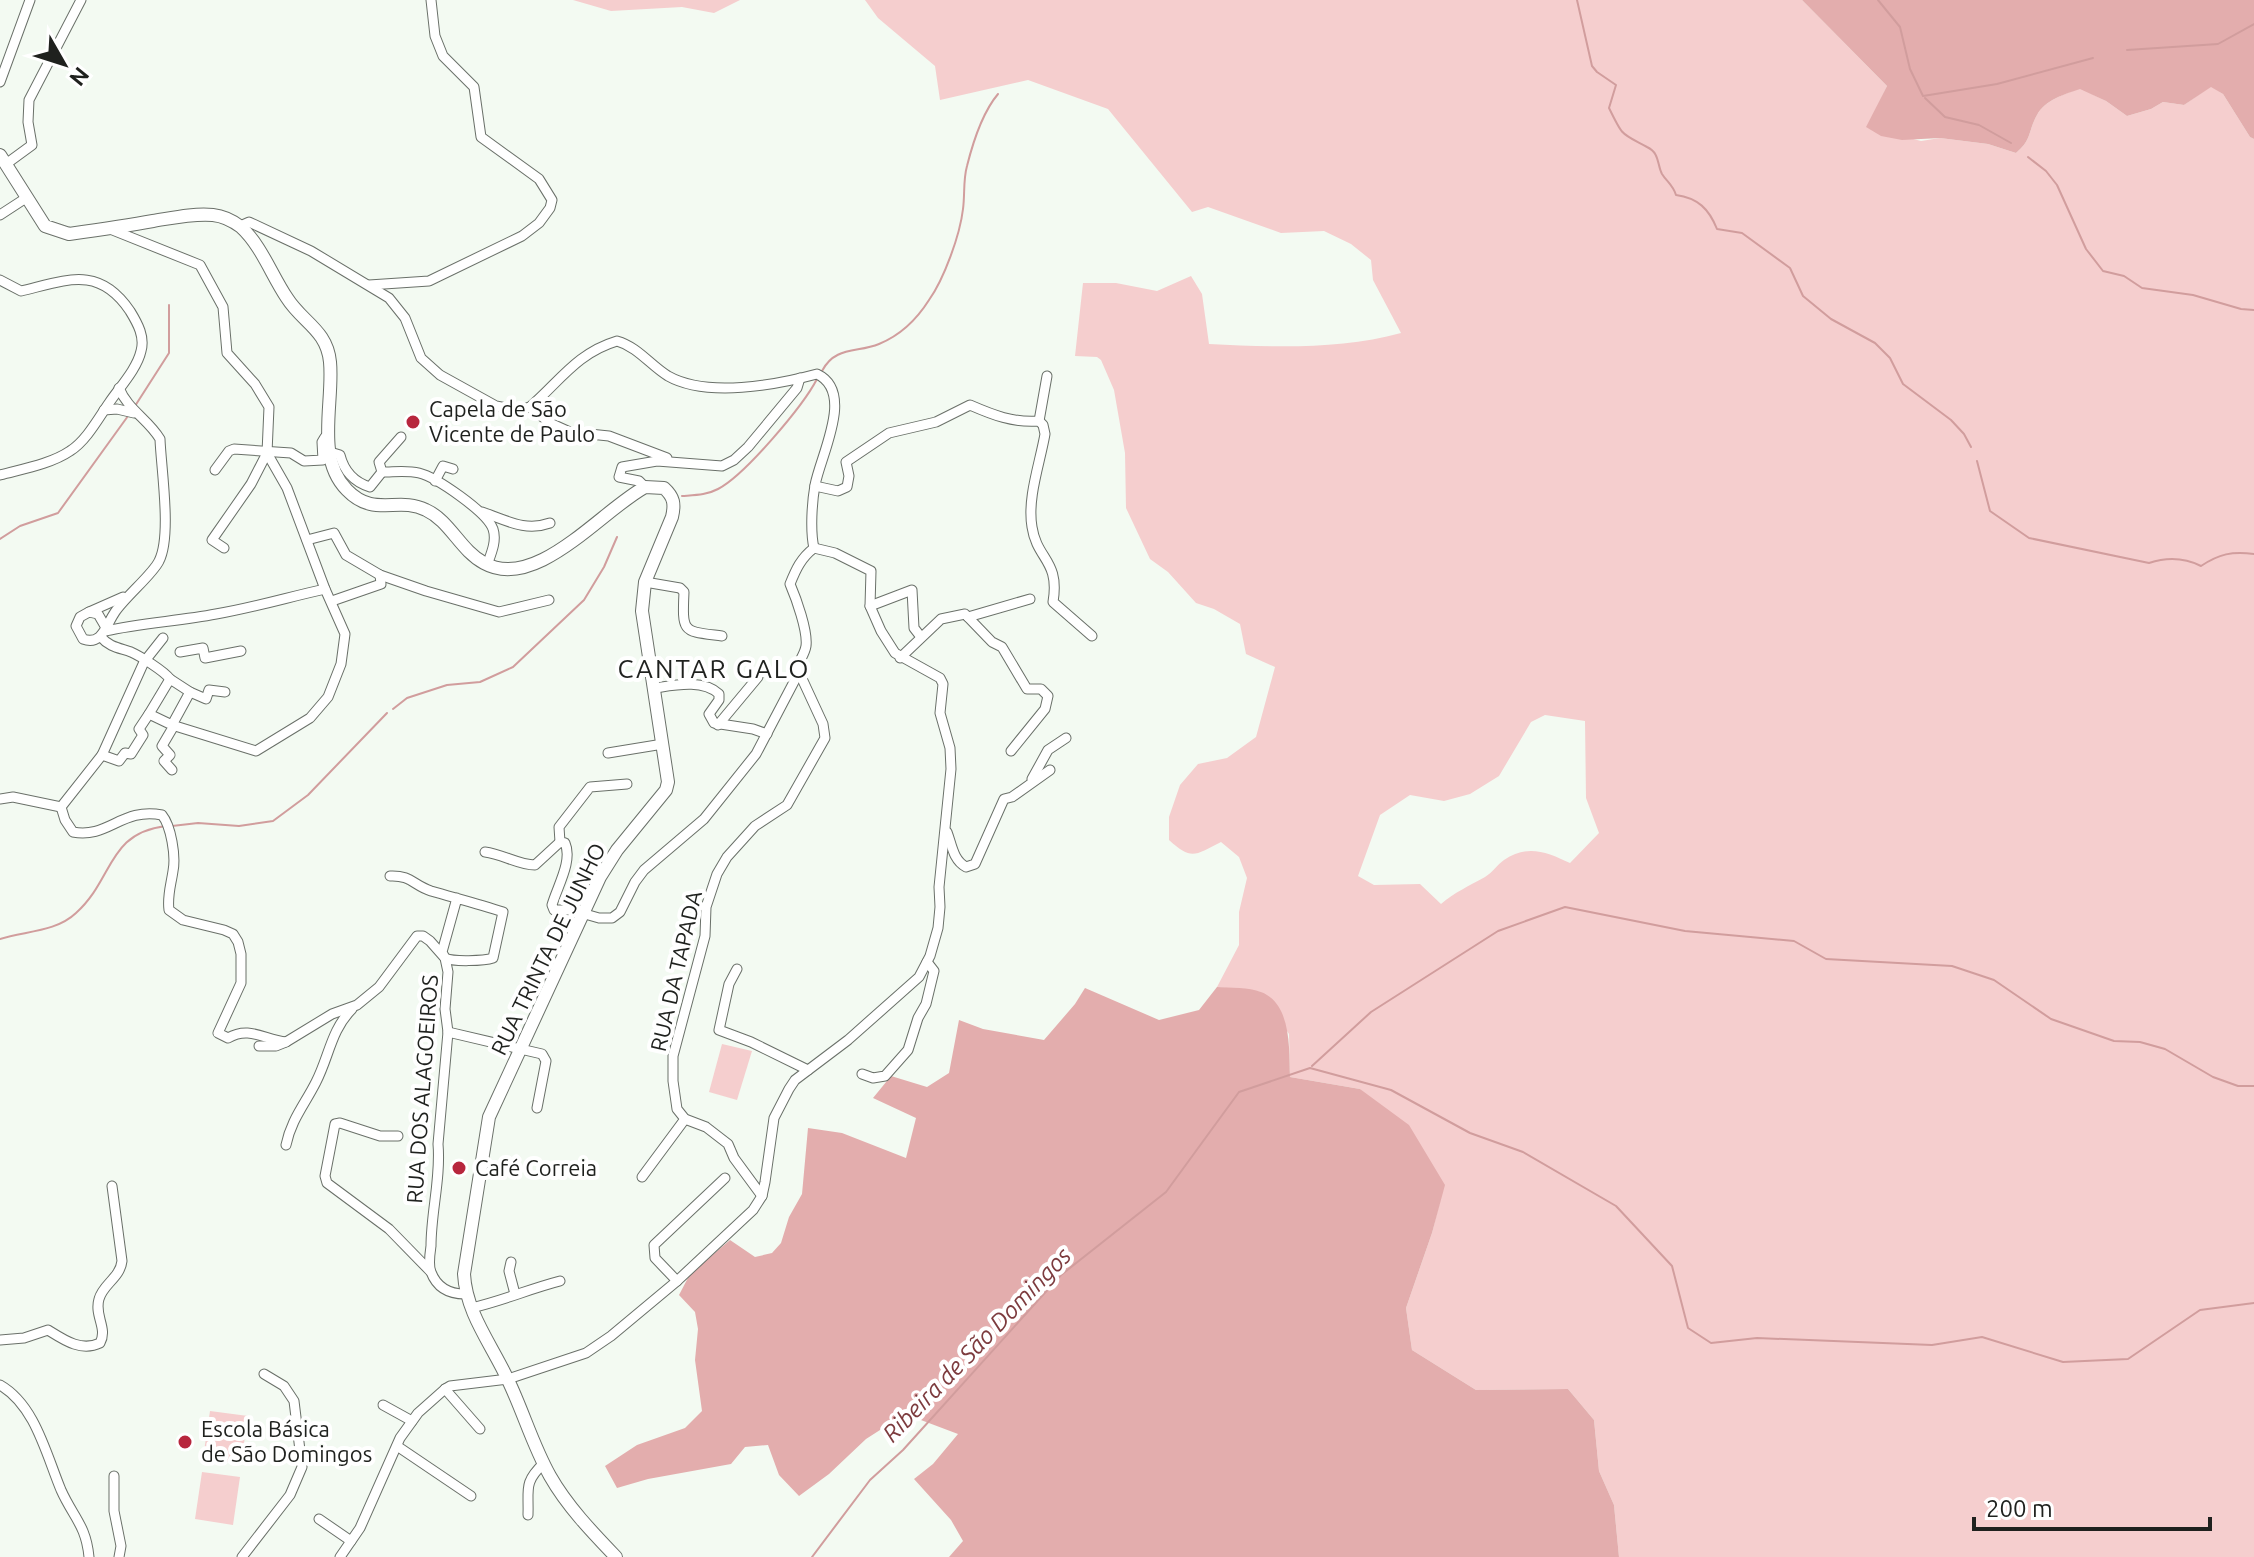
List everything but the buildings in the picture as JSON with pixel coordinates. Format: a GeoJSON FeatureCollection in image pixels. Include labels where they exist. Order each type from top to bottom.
{"type":"FeatureCollection","features":[{"type":"Feature","properties":{"kind":"street"},"geometry":{"type":"LineString","coordinates":[[0,82],[30,0]]}},
{"type":"Feature","properties":{"kind":"street"},"geometry":{"type":"LineString","coordinates":[[81,0],[29,100],[28,122],[32,145],[3,160],[45,226],[55,231],[69,234],[212,215],[240,226],[253,241],[290,303],[327,344],[332,468],[348,491],[362,502],[375,507],[424,509],[438,517],[469,552],[487,565],[510,571],[543,561],[645,487],[639,481],[619,477],[622,467],[657,461],[722,466],[734,460],[790,397],[800,378]]}},
{"type":"Feature","properties":{"kind":"street"},"geometry":{"type":"LineString","coordinates":[[369,285],[429,281],[522,236],[539,223],[552,200],[539,179],[481,137],[474,87],[443,56],[435,36],[431,0]]}},
{"type":"Feature","properties":{"kind":"street"},"geometry":{"type":"LineString","coordinates":[[0,215],[26,198]]}},
{"type":"Feature","properties":{"kind":"street"},"geometry":{"type":"LineString","coordinates":[[240,226],[249,222],[268,229],[389,298],[398,307],[427,365],[481,400],[496,406],[518,410],[530,407],[583,356],[597,347],[617,341],[637,350],[669,376],[690,384],[713,388],[817,374],[824,377],[835,396],[829,439],[815,486],[814,548]]}},
{"type":"Feature","properties":{"kind":"street"},"geometry":{"type":"LineString","coordinates":[[110,229],[164,248],[200,265],[223,307],[227,353],[255,384],[269,407],[267,453],[251,484],[212,540],[224,548]]}},
{"type":"Feature","properties":{"kind":"street"},"geometry":{"type":"LineString","coordinates":[[0,280],[21,291],[78,278],[98,281],[113,290],[130,311],[143,338],[141,354],[104,410],[70,452],[0,475]]}},
{"type":"Feature","properties":{"kind":"street"},"geometry":{"type":"LineString","coordinates":[[1039,421],[1047,376]]}},
{"type":"Feature","properties":{"kind":"street"},"geometry":{"type":"LineString","coordinates":[[119,388],[134,413],[153,427],[160,439],[165,535],[159,562],[126,595],[104,631],[92,641],[79,635],[77,621],[126,595]]}},
{"type":"Feature","properties":{"kind":"street"},"geometry":{"type":"LineString","coordinates":[[815,486],[838,491],[847,487],[849,476],[846,462],[876,439],[936,422],[970,405],[1021,423],[1039,421]]}},
{"type":"Feature","properties":{"kind":"street"},"geometry":{"type":"LineString","coordinates":[[530,407],[550,423],[570,432],[609,436],[677,461]]}},
{"type":"Feature","properties":{"kind":"street"},"geometry":{"type":"LineString","coordinates":[[104,410],[134,413]]}},
{"type":"Feature","properties":{"kind":"street"},"geometry":{"type":"LineString","coordinates":[[1039,421],[1045,434],[1032,501],[1032,532],[1056,581],[1053,602],[1092,636]]}},
{"type":"Feature","properties":{"kind":"street"},"geometry":{"type":"LineString","coordinates":[[215,470],[234,449],[291,453],[304,461],[323,460],[322,442],[329,431]]}},
{"type":"Feature","properties":{"kind":"street"},"geometry":{"type":"LineString","coordinates":[[382,472],[379,462],[401,437]]}},
{"type":"Feature","properties":{"kind":"street"},"geometry":{"type":"LineString","coordinates":[[330,452],[340,455],[343,467],[362,485],[370,487],[382,472],[409,471],[423,474],[479,511],[521,527],[540,527],[550,523]]}},
{"type":"Feature","properties":{"kind":"street"},"geometry":{"type":"LineString","coordinates":[[149,714],[172,725],[256,751],[310,718],[328,697],[341,664],[345,634],[287,488],[267,453]]}},
{"type":"Feature","properties":{"kind":"street"},"geometry":{"type":"LineString","coordinates":[[435,481],[443,466],[453,469]]}},
{"type":"Feature","properties":{"kind":"street","name":"RUA TRINTA DE JUNHO"},"geometry":{"type":"LineString","coordinates":[[616,1557],[566,1502],[544,1463],[508,1379],[465,1294],[464,1274],[489,1117],[582,914],[617,850],[659,801],[668,782],[642,611],[645,582],[674,506],[672,496],[664,488],[645,487]]}},
{"type":"Feature","properties":{"kind":"street"},"geometry":{"type":"LineString","coordinates":[[479,511],[494,531],[487,565]]}},
{"type":"Feature","properties":{"kind":"street"},"geometry":{"type":"LineString","coordinates":[[307,540],[334,533],[346,555],[380,575],[499,612],[549,600]]}},
{"type":"Feature","properties":{"kind":"street"},"geometry":{"type":"LineString","coordinates":[[340,1557],[374,1499],[397,1446],[412,1421],[445,1389],[508,1379],[586,1353],[677,1281],[753,1210],[762,1196],[774,1118],[795,1080],[848,1040],[919,977],[927,962],[938,928],[951,769],[950,748],[940,713],[943,684],[940,678],[900,658],[881,631],[870,606],[871,571],[835,553],[814,548]]}},
{"type":"Feature","properties":{"kind":"street"},"geometry":{"type":"LineString","coordinates":[[560,842],[565,843],[568,850],[567,862],[552,905],[557,911],[571,910],[599,918],[612,918],[620,912],[644,870],[704,819],[756,754],[797,676],[796,667],[806,647],[799,606],[790,584],[796,568],[814,548]]}},
{"type":"Feature","properties":{"kind":"street"},"geometry":{"type":"LineString","coordinates":[[332,601],[381,584],[380,575]]}},
{"type":"Feature","properties":{"kind":"street"},"geometry":{"type":"LineString","coordinates":[[645,582],[680,588],[684,592],[688,630],[722,636]]}},
{"type":"Feature","properties":{"kind":"street"},"geometry":{"type":"LineString","coordinates":[[104,631],[130,624],[218,614],[325,589]]}},
{"type":"Feature","properties":{"kind":"street"},"geometry":{"type":"LineString","coordinates":[[870,606],[912,590],[914,628],[921,637]]}},
{"type":"Feature","properties":{"kind":"street"},"geometry":{"type":"LineString","coordinates":[[968,617],[1030,599]]}},
{"type":"Feature","properties":{"kind":"street"},"geometry":{"type":"LineString","coordinates":[[119,606],[119,616],[130,624]]}},
{"type":"Feature","properties":{"kind":"street"},"geometry":{"type":"LineString","coordinates":[[89,612],[102,617],[106,643],[132,653],[190,692],[206,699],[209,690],[225,692]]}},
{"type":"Feature","properties":{"kind":"street"},"geometry":{"type":"LineString","coordinates":[[900,658],[941,619],[965,614],[992,642],[1002,647],[1027,689],[1041,689],[1048,696],[1045,709],[1011,751]]}},
{"type":"Feature","properties":{"kind":"street"},"geometry":{"type":"LineString","coordinates":[[61,807],[102,755],[144,662],[163,638]]}},
{"type":"Feature","properties":{"kind":"street"},"geometry":{"type":"LineString","coordinates":[[180,652],[203,648],[205,658],[241,651]]}},
{"type":"Feature","properties":{"kind":"street","name":"RUA DA TAPADA"},"geometry":{"type":"LineString","coordinates":[[685,1119],[677,1109],[673,1056],[705,936],[706,907],[717,874],[727,857],[755,826],[787,805],[825,738],[826,732],[817,709],[796,667]]}},
{"type":"Feature","properties":{"kind":"street"},"geometry":{"type":"LineString","coordinates":[[718,725],[758,677]]}},
{"type":"Feature","properties":{"kind":"street"},"geometry":{"type":"LineString","coordinates":[[102,755],[119,761],[125,753],[131,754],[143,735],[139,729],[170,679]]}},
{"type":"Feature","properties":{"kind":"street"},"geometry":{"type":"LineString","coordinates":[[655,688],[694,684],[714,689],[719,694],[719,700],[709,714],[718,725],[767,734]]}},
{"type":"Feature","properties":{"kind":"street"},"geometry":{"type":"LineString","coordinates":[[172,770],[164,761],[170,755],[162,746],[190,692]]}},
{"type":"Feature","properties":{"kind":"street"},"geometry":{"type":"LineString","coordinates":[[1030,782],[1048,750],[1066,738]]}},
{"type":"Feature","properties":{"kind":"street"},"geometry":{"type":"LineString","coordinates":[[608,753],[663,744]]}},
{"type":"Feature","properties":{"kind":"street"},"geometry":{"type":"LineString","coordinates":[[946,829],[961,864],[966,867],[975,864],[1004,799],[1012,797],[1050,770]]}},
{"type":"Feature","properties":{"kind":"street"},"geometry":{"type":"LineString","coordinates":[[560,842],[559,827],[590,787],[627,784]]}},
{"type":"Feature","properties":{"kind":"street"},"geometry":{"type":"LineString","coordinates":[[0,799],[13,797],[61,807]]}},
{"type":"Feature","properties":{"kind":"street"},"geometry":{"type":"LineString","coordinates":[[61,807],[73,832],[95,833],[124,817],[139,813],[162,815],[168,826],[174,869],[169,910],[183,920],[233,934],[238,942],[241,983],[218,1033],[228,1038],[239,1032],[248,1032],[286,1042]]}},
{"type":"Feature","properties":{"kind":"street"},"geometry":{"type":"LineString","coordinates":[[485,852],[504,855],[529,866],[535,865],[560,842]]}},
{"type":"Feature","properties":{"kind":"street"},"geometry":{"type":"LineString","coordinates":[[390,876],[407,877],[424,888],[457,898],[503,912],[493,958],[450,961],[445,958],[442,952],[457,898]]}},
{"type":"Feature","properties":{"kind":"street","name":"RUA DOS ALAGOEIROS"},"geometry":{"type":"LineString","coordinates":[[259,1046],[276,1046],[286,1042],[332,1014],[354,1006],[379,987],[417,936],[430,941],[445,958],[448,972],[445,1009],[448,1032],[439,1160],[431,1222],[430,1271]]}},
{"type":"Feature","properties":{"kind":"street"},"geometry":{"type":"LineString","coordinates":[[862,1074],[873,1078],[885,1076],[908,1050],[934,971],[927,962]]}},
{"type":"Feature","properties":{"kind":"street"},"geometry":{"type":"LineString","coordinates":[[737,969],[729,984],[719,1030],[808,1070]]}},
{"type":"Feature","properties":{"kind":"street"},"geometry":{"type":"LineString","coordinates":[[286,1145],[289,1127],[316,1083],[338,1024],[354,1006]]}},
{"type":"Feature","properties":{"kind":"street"},"geometry":{"type":"LineString","coordinates":[[448,1032],[542,1054],[546,1061],[537,1108]]}},
{"type":"Feature","properties":{"kind":"street"},"geometry":{"type":"LineString","coordinates":[[642,1177],[685,1119],[706,1127],[728,1144],[762,1196]]}},
{"type":"Feature","properties":{"kind":"street"},"geometry":{"type":"LineString","coordinates":[[398,1136],[380,1136],[335,1124],[325,1176],[327,1183],[389,1229],[443,1289],[451,1294],[465,1294]]}},
{"type":"Feature","properties":{"kind":"street"},"geometry":{"type":"LineString","coordinates":[[677,1281],[655,1258],[654,1245],[725,1178]]}},
{"type":"Feature","properties":{"kind":"street"},"geometry":{"type":"LineString","coordinates":[[0,1340],[24,1338],[48,1330],[67,1343],[90,1347],[100,1343],[104,1333],[98,1312],[99,1300],[103,1290],[121,1270],[122,1261],[112,1186]]}},
{"type":"Feature","properties":{"kind":"street"},"geometry":{"type":"LineString","coordinates":[[511,1262],[509,1271],[515,1294]]}},
{"type":"Feature","properties":{"kind":"street"},"geometry":{"type":"LineString","coordinates":[[471,1308],[507,1300],[515,1294],[560,1281]]}},
{"type":"Feature","properties":{"kind":"street"},"geometry":{"type":"LineString","coordinates":[[242,1557],[290,1495],[302,1467],[294,1401],[284,1386],[264,1374]]}},
{"type":"Feature","properties":{"kind":"street"},"geometry":{"type":"LineString","coordinates":[[0,1385],[9,1390],[40,1434],[68,1505],[85,1529],[89,1557]]}},
{"type":"Feature","properties":{"kind":"street"},"geometry":{"type":"LineString","coordinates":[[445,1389],[480,1429]]}},
{"type":"Feature","properties":{"kind":"street"},"geometry":{"type":"LineString","coordinates":[[383,1405],[412,1421]]}},
{"type":"Feature","properties":{"kind":"street"},"geometry":{"type":"LineString","coordinates":[[397,1446],[471,1496]]}},
{"type":"Feature","properties":{"kind":"street"},"geometry":{"type":"LineString","coordinates":[[528,1515],[526,1489],[529,1480],[544,1463]]}},
{"type":"Feature","properties":{"kind":"street"},"geometry":{"type":"LineString","coordinates":[[114,1476],[114,1511],[121,1546],[119,1557]]}},
{"type":"Feature","properties":{"kind":"street"},"geometry":{"type":"LineString","coordinates":[[319,1519],[351,1541]]}},
{"type":"Feature","properties":{"kind":"shaded area"},"geometry":{"type":"Polygon","coordinates":[[[573,0],[740,0],[714,13],[682,7],[611,11],[573,0]]]}},
{"type":"Feature","properties":{"kind":"shaded area"},"geometry":{"type":"Polygon","coordinates":[[[865,0],[1802,0],[1887,86],[1867,127],[1921,141],[1940,138],[1988,144],[2016,153],[2045,105],[2080,88],[2127,116],[2163,102],[2184,105],[2211,86],[2223,94],[2254,139],[2254,1557],[1619,1557],[1614,1505],[1599,1471],[1594,1420],[1568,1389],[1476,1390],[1412,1350],[1406,1308],[1432,1233],[1444,1185],[1360,1089],[1290,1077],[1289,1034],[1261,992],[1217,987],[1239,945],[1239,912],[1247,878],[1239,857],[1221,842],[1194,854],[1183,851],[1169,840],[1169,817],[1180,785],[1198,764],[1227,758],[1256,737],[1275,667],[1246,654],[1240,624],[1196,603],[1168,572],[1150,559],[1126,508],[1125,453],[1114,390],[1101,360],[1075,356],[1083,283],[1116,283],[1157,291],[1191,276],[1202,294],[1209,344],[1330,345],[1401,333],[1373,280],[1371,260],[1351,244],[1324,231],[1281,233],[1208,207],[1192,212],[1108,109],[1028,80],[940,100],[935,66],[878,18],[865,0]],[[1545,715],[1531,722],[1499,776],[1470,794],[1444,801],[1410,795],[1380,815],[1358,876],[1374,885],[1420,884],[1441,904],[1488,875],[1504,860],[1521,852],[1537,851],[1570,863],[1599,833],[1586,798],[1585,721],[1545,715]]]}},
{"type":"Feature","properties":{"kind":"shaded area"},"geometry":{"type":"Polygon","coordinates":[[[1802,0],[2254,0],[2254,139],[2223,94],[2211,87],[2184,105],[2163,102],[2127,116],[2106,101],[2080,89],[2074,91],[2045,105],[2016,153],[1988,144],[1940,138],[1902,140],[1881,136],[1866,127],[1887,86],[1802,0]]]}},
{"type":"Feature","properties":{"kind":"shaded area"},"geometry":{"type":"Polygon","coordinates":[[[1217,987],[1256,990],[1271,998],[1284,1017],[1287,1029],[1290,1077],[1360,1089],[1409,1125],[1445,1185],[1406,1308],[1412,1350],[1476,1390],[1568,1389],[1594,1420],[1599,1471],[1614,1505],[1619,1557],[949,1557],[963,1541],[951,1520],[914,1479],[933,1464],[958,1434],[905,1414],[866,1439],[829,1474],[799,1496],[779,1475],[768,1445],[745,1447],[731,1464],[648,1479],[617,1488],[605,1466],[637,1445],[685,1428],[702,1411],[695,1360],[698,1329],[695,1312],[679,1295],[690,1274],[730,1240],[755,1257],[772,1253],[781,1243],[789,1217],[802,1194],[808,1128],[842,1133],[906,1158],[916,1118],[873,1098],[891,1076],[927,1087],[949,1073],[959,1020],[983,1029],[1044,1040],[1085,988],[1159,1020],[1199,1010],[1217,987]]]}},
{"type":"Feature","properties":{"kind":"shaded area"},"geometry":{"type":"Polygon","coordinates":[[[722,1044],[752,1051],[737,1100],[709,1092],[722,1044]]]}},
{"type":"Feature","properties":{"kind":"shaded area"},"geometry":{"type":"Polygon","coordinates":[[[210,1411],[248,1416],[241,1464],[203,1458],[210,1411]]]}},
{"type":"Feature","properties":{"kind":"shaded area"},"geometry":{"type":"Polygon","coordinates":[[[202,1472],[240,1477],[233,1525],[195,1519],[202,1472]]]}},
{"type":"Feature","properties":{"kind":"waterway"},"geometry":{"type":"LineString","coordinates":[[1577,0],[1592,66],[1616,85],[1609,108],[1624,133],[1654,152],[1662,174],[1676,195],[1702,206],[1717,229],[1742,233],[1790,268],[1803,296],[1831,319],[1875,343],[1890,358],[1903,384],[1951,420],[1971,447]]}},
{"type":"Feature","properties":{"kind":"waterway"},"geometry":{"type":"LineString","coordinates":[[1878,0],[1900,27],[1910,69],[1923,96],[1997,84],[2093,58]]}},
{"type":"Feature","properties":{"kind":"waterway"},"geometry":{"type":"LineString","coordinates":[[2127,50],[2218,44],[2254,24]]}},
{"type":"Feature","properties":{"kind":"waterway"},"geometry":{"type":"LineString","coordinates":[[822,371],[840,354],[879,344],[901,331],[919,314],[935,291],[959,231],[972,147],[983,119],[998,94]]}},
{"type":"Feature","properties":{"kind":"waterway"},"geometry":{"type":"LineString","coordinates":[[1925,98],[1945,117],[1979,125],[2011,143]]}},
{"type":"Feature","properties":{"kind":"waterway"},"geometry":{"type":"LineString","coordinates":[[2028,157],[2046,171],[2057,185],[2086,249],[2103,271],[2124,276],[2142,288],[2193,295],[2254,310]]}},
{"type":"Feature","properties":{"kind":"waterway"},"geometry":{"type":"LineString","coordinates":[[135,406],[169,353],[169,305]]}},
{"type":"Feature","properties":{"kind":"waterway"},"geometry":{"type":"LineString","coordinates":[[682,496],[714,491],[743,470],[787,422],[817,379]]}},
{"type":"Feature","properties":{"kind":"waterway"},"geometry":{"type":"LineString","coordinates":[[0,539],[20,526],[58,513],[128,416]]}},
{"type":"Feature","properties":{"kind":"waterway"},"geometry":{"type":"LineString","coordinates":[[1977,461],[1990,511],[2029,538],[2149,563],[2175,559],[2201,566],[2226,554],[2254,554]]}},
{"type":"Feature","properties":{"kind":"waterway"},"geometry":{"type":"LineString","coordinates":[[393,709],[407,698],[447,685],[480,682],[513,667],[584,600],[604,567],[617,537]]}},
{"type":"Feature","properties":{"kind":"waterway"},"geometry":{"type":"LineString","coordinates":[[172,826],[198,823],[239,826],[273,821],[308,795],[387,713]]}},
{"type":"Feature","properties":{"kind":"waterway"},"geometry":{"type":"LineString","coordinates":[[0,939],[50,927],[68,919],[88,900],[113,859],[132,838],[147,830],[166,826]]}},
{"type":"Feature","properties":{"kind":"waterway"},"geometry":{"type":"LineString","coordinates":[[1312,1066],[1371,1012],[1498,931],[1565,907],[1685,931],[1794,941],[1826,959],[1952,966],[1994,980],[2051,1019],[2114,1041],[2140,1042],[2165,1049],[2213,1077],[2238,1086],[2254,1086]]}},
{"type":"Feature","properties":{"kind":"waterway","name":"Ribeira de São Domingos"},"geometry":{"type":"LineString","coordinates":[[812,1557],[870,1480],[903,1450],[1061,1275],[1166,1192],[1239,1092],[1310,1068],[1391,1090],[1470,1133],[1523,1152],[1616,1206],[1672,1266],[1688,1328],[1711,1343],[1757,1338],[1932,1345],[1982,1337],[2063,1362],[2128,1359],[2200,1310],[2254,1303]]}},
{"type":"Feature","properties":{"kind":"place","name":"Capela de São Vicente de Paulo"},"geometry":{"type":"Point","coordinates":[413,422]}},
{"type":"Feature","properties":{"kind":"place","name":"Café Correia"},"geometry":{"type":"Point","coordinates":[459,1168]}},
{"type":"Feature","properties":{"kind":"place","name":"Escola Básica de São Domingos"},"geometry":{"type":"Point","coordinates":[185,1442]}},
{"type":"Feature","properties":{"kind":"district","name":"CANTAR GALO"},"geometry":{"type":"Point","coordinates":[714,669]}}]}
